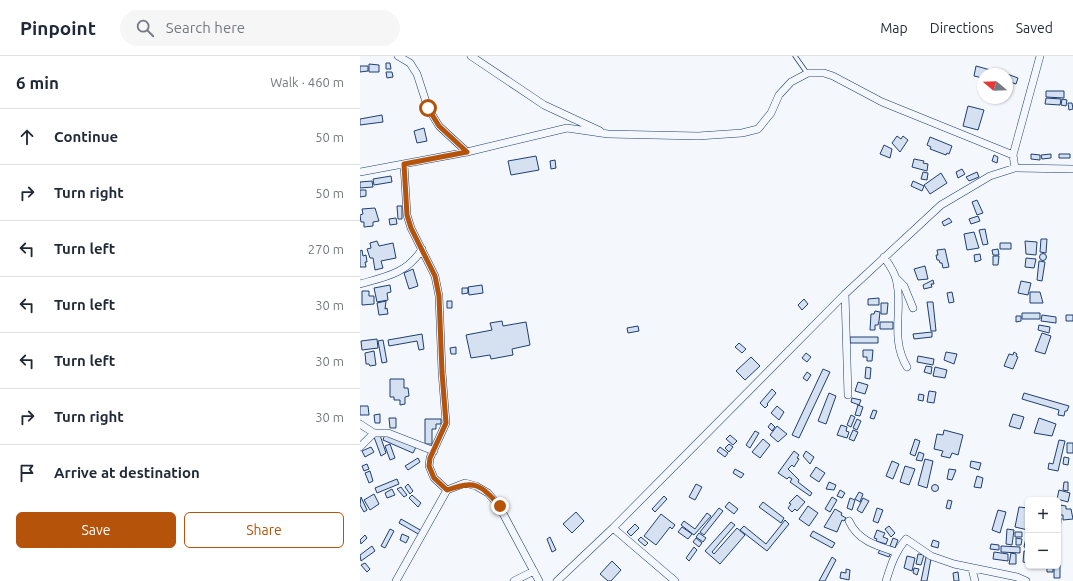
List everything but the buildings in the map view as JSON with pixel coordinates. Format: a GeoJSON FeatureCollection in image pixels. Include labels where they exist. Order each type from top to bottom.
{"type":"FeatureCollection","features":[{"type":"Feature","properties":{"kind":"street"},"geometry":{"type":"LineString","coordinates":[[398,56],[410,63],[417,74],[428,108],[439,126],[467,152]]}},
{"type":"Feature","properties":{"kind":"street"},"geometry":{"type":"LineString","coordinates":[[471,56],[544,105],[608,134]]}},
{"type":"Feature","properties":{"kind":"street"},"geometry":{"type":"LineString","coordinates":[[1015,168],[1013,155],[1040,56]]}},
{"type":"Feature","properties":{"kind":"street"},"geometry":{"type":"LineString","coordinates":[[360,172],[467,152],[567,128],[608,134],[698,136],[742,133],[758,129],[771,113],[779,95],[791,82],[808,74],[828,75],[882,102],[1013,155]]}},
{"type":"Feature","properties":{"kind":"street"},"geometry":{"type":"LineString","coordinates":[[404,164],[407,215],[411,228],[435,276],[439,296],[446,423],[430,458],[429,466],[434,478],[447,490]]}},
{"type":"Feature","properties":{"kind":"street"},"geometry":{"type":"LineString","coordinates":[[557,581],[613,528],[845,294],[941,205],[990,176],[1015,168],[1073,170]]}},
{"type":"Feature","properties":{"kind":"street"},"geometry":{"type":"LineString","coordinates":[[360,284],[391,276],[415,261],[422,249]]}},
{"type":"Feature","properties":{"kind":"street"},"geometry":{"type":"LineString","coordinates":[[884,257],[896,278],[904,286],[913,308]]}},
{"type":"Feature","properties":{"kind":"street"},"geometry":{"type":"LineString","coordinates":[[896,278],[898,336],[902,359],[907,367]]}},
{"type":"Feature","properties":{"kind":"street"},"geometry":{"type":"LineString","coordinates":[[845,294],[848,396]]}},
{"type":"Feature","properties":{"kind":"street"},"geometry":{"type":"LineString","coordinates":[[360,424],[374,433],[388,433],[434,451]]}},
{"type":"Feature","properties":{"kind":"street"},"geometry":{"type":"LineString","coordinates":[[360,447],[374,433]]}},
{"type":"Feature","properties":{"kind":"street"},"geometry":{"type":"LineString","coordinates":[[396,581],[447,490],[465,483],[476,486],[488,493],[500,506],[539,581]]}},
{"type":"Feature","properties":{"kind":"street"},"geometry":{"type":"LineString","coordinates":[[849,521],[853,532],[876,545],[896,552]]}},
{"type":"Feature","properties":{"kind":"street"},"geometry":{"type":"LineString","coordinates":[[613,528],[675,581]]}},
{"type":"Feature","properties":{"kind":"street"},"geometry":{"type":"LineString","coordinates":[[886,581],[896,552],[906,539],[931,556],[972,569],[1017,577],[1026,581]]}},
{"type":"Feature","properties":{"kind":"street"},"geometry":{"type":"LineString","coordinates":[[972,569],[975,581]]}},
{"type":"Feature","properties":{"kind":"street"},"geometry":{"type":"LineString","coordinates":[[514,581],[534,571]]}},
{"type":"Feature","properties":{"kind":"lane"},"geometry":{"type":"LineString","coordinates":[[795,56],[808,74]]}},
{"type":"Feature","properties":{"kind":"route"},"geometry":{"type":"LineString","coordinates":[[428,108],[439,126],[467,152],[404,164],[407,215],[411,228],[435,276],[439,296],[446,423],[430,458],[429,466],[434,478],[447,490],[465,483],[476,486],[488,493],[500,506]]}}]}
